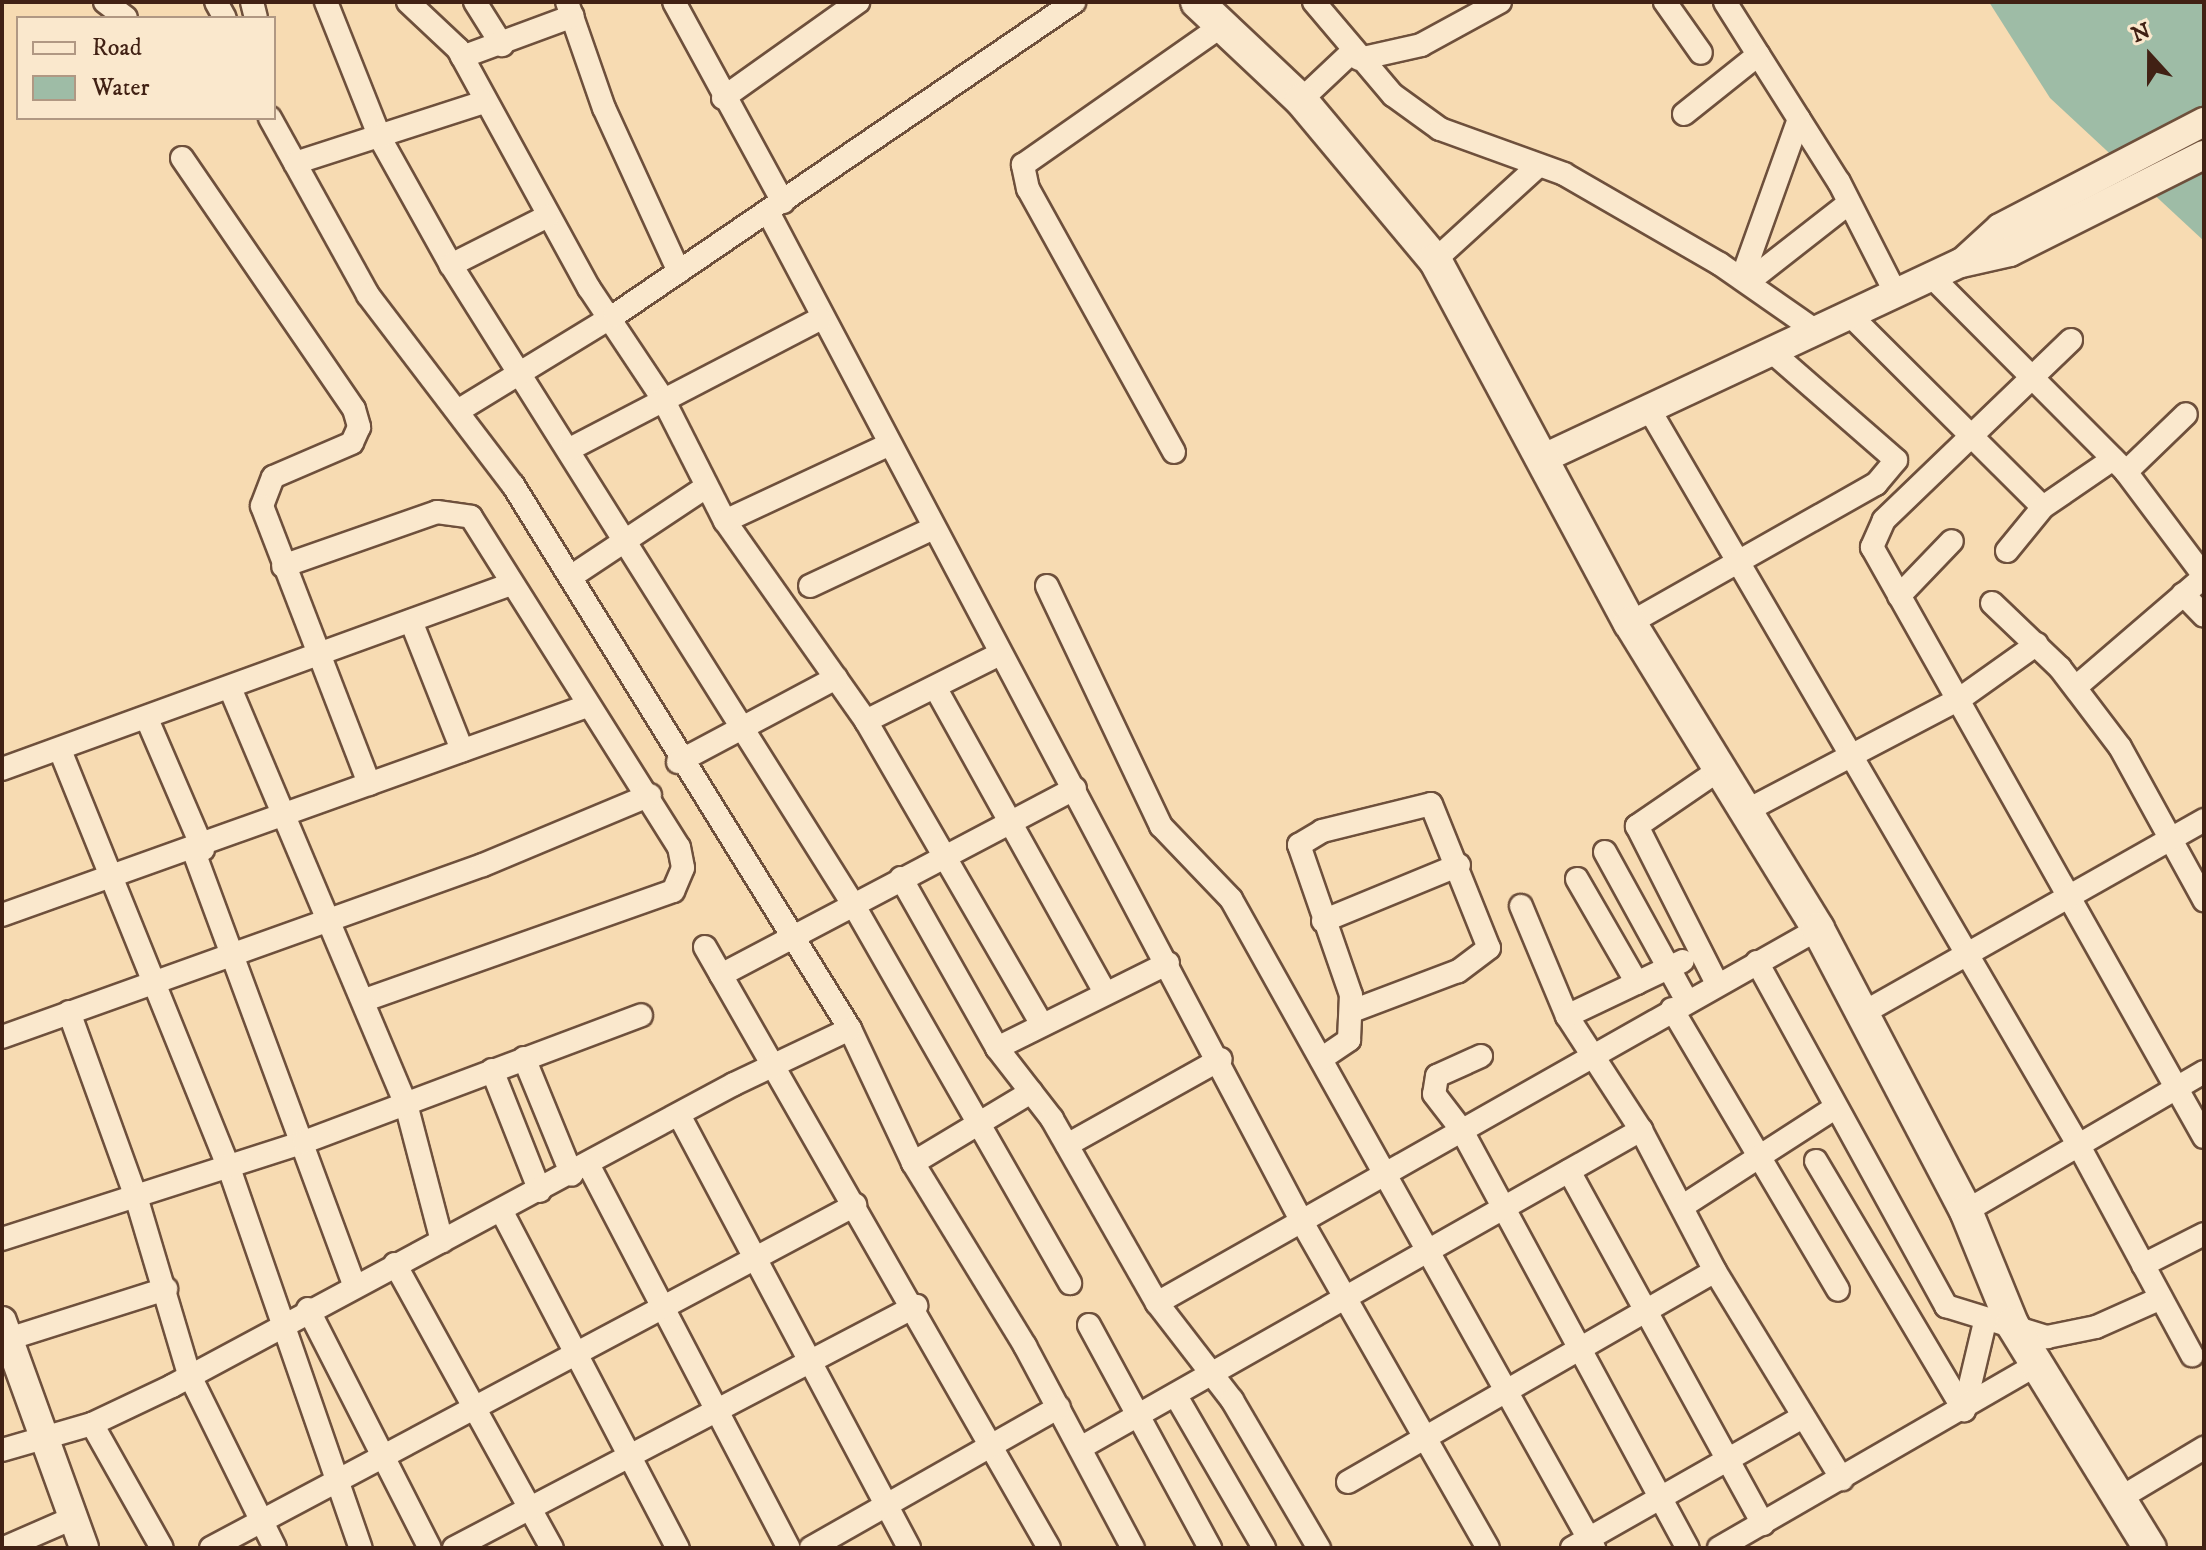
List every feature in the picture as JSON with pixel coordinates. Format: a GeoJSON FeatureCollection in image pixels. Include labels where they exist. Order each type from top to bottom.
{"type":"FeatureCollection","features":[{"type":"Feature","properties":{"kind":"main road"},"geometry":{"type":"LineString","coordinates":[[1197,2],[1301,100],[1435,260],[1630,623],[1716,772],[1818,929],[1863,1013],[1966,1211],[1999,1323],[2036,1365],[2114,1485],[2150,1548]]}},
{"type":"Feature","properties":{"kind":"street"},"geometry":{"type":"LineString","coordinates":[[105,2],[123,16]]}},
{"type":"Feature","properties":{"kind":"street"},"geometry":{"type":"LineString","coordinates":[[326,2],[380,138],[451,265],[523,369],[738,728],[853,904],[979,1119],[1070,1283]]}},
{"type":"Feature","properties":{"kind":"street"},"geometry":{"type":"LineString","coordinates":[[408,2],[462,57],[484,102],[607,320],[663,399],[725,521],[866,721],[946,853],[1042,1025]]}},
{"type":"Feature","properties":{"kind":"street"},"geometry":{"type":"LineString","coordinates":[[475,2],[502,45]]}},
{"type":"Feature","properties":{"kind":"street"},"geometry":{"type":"LineString","coordinates":[[723,98],[858,2]]}},
{"type":"Feature","properties":{"kind":"street"},"geometry":{"type":"LineString","coordinates":[[461,409],[607,320],[1074,2]]}},
{"type":"Feature","properties":{"kind":"street"},"geometry":{"type":"LineString","coordinates":[[1314,2],[1356,55],[1440,129],[1538,166],[1745,280],[1816,331]]}},
{"type":"Feature","properties":{"kind":"street"},"geometry":{"type":"LineString","coordinates":[[1301,100],[1356,55],[1421,45],[1500,2]]}},
{"type":"Feature","properties":{"kind":"street"},"geometry":{"type":"LineString","coordinates":[[1665,2],[1701,53]]}},
{"type":"Feature","properties":{"kind":"street"},"geometry":{"type":"LineString","coordinates":[[1725,2],[1849,203],[1896,294]]}},
{"type":"Feature","properties":{"kind":"street"},"geometry":{"type":"LineString","coordinates":[[676,3],[776,207],[820,319],[886,446],[934,528],[998,655],[1075,788],[1221,1059],[1302,1222],[1427,1434],[1488,1548]]}},
{"type":"Feature","properties":{"kind":"street"},"geometry":{"type":"LineString","coordinates":[[462,57],[502,45],[570,9],[604,108],[679,272]]}},
{"type":"Feature","properties":{"kind":"street"},"geometry":{"type":"LineString","coordinates":[[1174,452],[1028,189],[1023,165],[1223,25]]}},
{"type":"Feature","properties":{"kind":"street"},"geometry":{"type":"LineString","coordinates":[[1684,114],[1758,55]]}},
{"type":"Feature","properties":{"kind":"street"},"geometry":{"type":"LineString","coordinates":[[295,163],[484,102]]}},
{"type":"Feature","properties":{"kind":"street"},"geometry":{"type":"LineString","coordinates":[[1745,280],[1799,119]]}},
{"type":"Feature","properties":{"kind":"street"},"geometry":{"type":"LineString","coordinates":[[271,120],[368,295],[461,409],[572,576],[678,762],[850,1029],[913,1163],[1082,1447],[1130,1547]]}},
{"type":"Feature","properties":{"kind":"street"},"geometry":{"type":"LineString","coordinates":[[1544,458],[1961,263],[2204,122]]}},
{"type":"Feature","properties":{"kind":"street"},"geometry":{"type":"LineString","coordinates":[[2005,240],[2204,155]]}},
{"type":"Feature","properties":{"kind":"street"},"geometry":{"type":"LineString","coordinates":[[182,158],[344,392],[359,427],[332,456],[273,477],[263,490],[283,566],[369,784]]}},
{"type":"Feature","properties":{"kind":"street"},"geometry":{"type":"LineString","coordinates":[[1435,260],[1538,166]]}},
{"type":"Feature","properties":{"kind":"street"},"geometry":{"type":"LineString","coordinates":[[1745,280],[1849,203]]}},
{"type":"Feature","properties":{"kind":"street"},"geometry":{"type":"LineString","coordinates":[[451,265],[548,216]]}},
{"type":"Feature","properties":{"kind":"street"},"geometry":{"type":"LineString","coordinates":[[1932,277],[2035,377],[2119,466],[2204,576],[2076,687]]}},
{"type":"Feature","properties":{"kind":"street"},"geometry":{"type":"LineString","coordinates":[[1850,315],[1976,434],[2043,507]]}},
{"type":"Feature","properties":{"kind":"street"},"geometry":{"type":"LineString","coordinates":[[570,449],[820,319]]}},
{"type":"Feature","properties":{"kind":"street"},"geometry":{"type":"LineString","coordinates":[[2071,340],[1926,485],[1875,531],[1877,563],[1961,698],[2074,894],[2175,1090],[2204,1137]]}},
{"type":"Feature","properties":{"kind":"street"},"geometry":{"type":"LineString","coordinates":[[1772,352],[1926,485]]}},
{"type":"Feature","properties":{"kind":"street"},"geometry":{"type":"LineString","coordinates":[[1649,409],[1853,758],[1962,954],[2079,1146],[2192,1355]]}},
{"type":"Feature","properties":{"kind":"street"},"geometry":{"type":"LineString","coordinates":[[2007,551],[2043,507],[2119,466],[2186,414]]}},
{"type":"Feature","properties":{"kind":"street"},"geometry":{"type":"LineString","coordinates":[[725,521],[886,446]]}},
{"type":"Feature","properties":{"kind":"street"},"geometry":{"type":"LineString","coordinates":[[1630,623],[1734,559],[1876,484],[1896,460]]}},
{"type":"Feature","properties":{"kind":"street"},"geometry":{"type":"LineString","coordinates":[[572,576],[706,487]]}},
{"type":"Feature","properties":{"kind":"street"},"geometry":{"type":"LineString","coordinates":[[283,566],[458,510],[471,517],[587,706],[650,795],[679,847],[683,868],[673,891],[366,1000]]}},
{"type":"Feature","properties":{"kind":"street"},"geometry":{"type":"LineString","coordinates":[[810,586],[934,528]]}},
{"type":"Feature","properties":{"kind":"street"},"geometry":{"type":"LineString","coordinates":[[1899,596],[1952,541]]}},
{"type":"Feature","properties":{"kind":"street"},"geometry":{"type":"LineString","coordinates":[[2,769],[147,719],[511,584]]}},
{"type":"Feature","properties":{"kind":"street"},"geometry":{"type":"LineString","coordinates":[[1047,586],[1161,826],[1231,899],[1432,1248],[1585,1545],[1660,1497],[1803,1417]]}},
{"type":"Feature","properties":{"kind":"street"},"geometry":{"type":"LineString","coordinates":[[2183,594],[2204,616]]}},
{"type":"Feature","properties":{"kind":"street"},"geometry":{"type":"LineString","coordinates":[[1992,603],[2037,644],[2076,687],[2136,771],[2167,840],[2204,900]]}},
{"type":"Feature","properties":{"kind":"street"},"geometry":{"type":"LineString","coordinates":[[411,621],[462,750]]}},
{"type":"Feature","properties":{"kind":"street"},"geometry":{"type":"LineString","coordinates":[[1742,813],[1853,758],[1961,698],[2037,644]]}},
{"type":"Feature","properties":{"kind":"street"},"geometry":{"type":"LineString","coordinates":[[866,721],[998,655]]}},
{"type":"Feature","properties":{"kind":"street"},"geometry":{"type":"LineString","coordinates":[[678,762],[836,678]]}},
{"type":"Feature","properties":{"kind":"street"},"geometry":{"type":"LineString","coordinates":[[935,687],[1012,816],[1105,993]]}},
{"type":"Feature","properties":{"kind":"street"},"geometry":{"type":"LineString","coordinates":[[230,688],[282,818],[366,1000],[406,1104],[442,1241]]}},
{"type":"Feature","properties":{"kind":"street"},"geometry":{"type":"LineString","coordinates":[[2,915],[198,850],[369,784],[587,706]]}},
{"type":"Feature","properties":{"kind":"street"},"geometry":{"type":"LineString","coordinates":[[147,719],[198,850],[354,1285]]}},
{"type":"Feature","properties":{"kind":"street"},"geometry":{"type":"LineString","coordinates":[[60,750],[107,880],[156,979],[228,1165],[280,1323],[361,1548]]}},
{"type":"Feature","properties":{"kind":"street"},"geometry":{"type":"LineString","coordinates":[[1716,772],[1637,826],[1698,954],[1717,984]]}},
{"type":"Feature","properties":{"kind":"street"},"geometry":{"type":"LineString","coordinates":[[721,975],[1012,816],[1075,788]]}},
{"type":"Feature","properties":{"kind":"street"},"geometry":{"type":"LineString","coordinates":[[2,1037],[156,979],[330,921],[650,795]]}},
{"type":"Feature","properties":{"kind":"street"},"geometry":{"type":"LineString","coordinates":[[1321,1059],[1349,1040],[1352,1011],[1345,968],[1297,855],[1305,836],[1431,804],[1459,865],[1489,948],[1458,971],[1352,1011]]}},
{"type":"Feature","properties":{"kind":"street"},"geometry":{"type":"LineString","coordinates":[[1863,1013],[1962,954],[2204,820]]}},
{"type":"Feature","properties":{"kind":"street"},"geometry":{"type":"LineString","coordinates":[[1605,852],[1670,967],[1679,1005],[1758,1153],[1838,1290]]}},
{"type":"Feature","properties":{"kind":"street"},"geometry":{"type":"LineString","coordinates":[[1323,921],[1459,865]]}},
{"type":"Feature","properties":{"kind":"street"},"geometry":{"type":"LineString","coordinates":[[901,878],[997,1048],[1067,1145],[1157,1303],[1213,1371],[1319,1548]]}},
{"type":"Feature","properties":{"kind":"street"},"geometry":{"type":"LineString","coordinates":[[1577,879],[1637,983]]}},
{"type":"Feature","properties":{"kind":"street"},"geometry":{"type":"LineString","coordinates":[[1521,906],[1567,1016],[1641,1130],[1715,1271],[1842,1479]]}},
{"type":"Feature","properties":{"kind":"street"},"geometry":{"type":"LineString","coordinates":[[1157,1303],[1302,1222],[1385,1168],[1461,1129],[1818,929]]}},
{"type":"Feature","properties":{"kind":"street"},"geometry":{"type":"LineString","coordinates":[[705,947],[777,1063],[1049,1548]]}},
{"type":"Feature","properties":{"kind":"street"},"geometry":{"type":"LineString","coordinates":[[1567,1016],[1698,954]]}},
{"type":"Feature","properties":{"kind":"street"},"geometry":{"type":"LineString","coordinates":[[1757,962],[1937,1295],[1946,1306],[2047,1337],[2071,1335],[2161,1298]]}},
{"type":"Feature","properties":{"kind":"street"},"geometry":{"type":"LineString","coordinates":[[997,1048],[1168,963]]}},
{"type":"Feature","properties":{"kind":"street"},"geometry":{"type":"LineString","coordinates":[[69,1012],[137,1200],[189,1374],[275,1548]]}},
{"type":"Feature","properties":{"kind":"street"},"geometry":{"type":"LineString","coordinates":[[2,1239],[137,1200],[228,1165],[304,1142],[641,1015]]}},
{"type":"Feature","properties":{"kind":"street"},"geometry":{"type":"LineString","coordinates":[[2,1450],[43,1434],[92,1424],[280,1323],[580,1170],[777,1063],[850,1029]]}},
{"type":"Feature","properties":{"kind":"street"},"geometry":{"type":"LineString","coordinates":[[1481,1056],[1431,1084],[1461,1129],[1688,1548]]}},
{"type":"Feature","properties":{"kind":"street"},"geometry":{"type":"LineString","coordinates":[[524,1058],[580,1170],[668,1307],[722,1408],[789,1548]]}},
{"type":"Feature","properties":{"kind":"street"},"geometry":{"type":"LineString","coordinates":[[1067,1145],[1221,1059]]}},
{"type":"Feature","properties":{"kind":"street"},"geometry":{"type":"LineString","coordinates":[[492,1070],[540,1191]]}},
{"type":"Feature","properties":{"kind":"street"},"geometry":{"type":"LineString","coordinates":[[1966,1211],[2204,1072]]}},
{"type":"Feature","properties":{"kind":"street"},"geometry":{"type":"LineString","coordinates":[[913,1163],[979,1119],[1031,1092]]}},
{"type":"Feature","properties":{"kind":"street"},"geometry":{"type":"LineString","coordinates":[[1683,1206],[1758,1153],[1836,1107]]}},
{"type":"Feature","properties":{"kind":"street"},"geometry":{"type":"LineString","coordinates":[[679,1115],[758,1256],[909,1548]]}},
{"type":"Feature","properties":{"kind":"street"},"geometry":{"type":"LineString","coordinates":[[1082,1447],[1137,1419],[1213,1371],[1641,1130]]}},
{"type":"Feature","properties":{"kind":"street"},"geometry":{"type":"LineString","coordinates":[[1816,1161],[1964,1410]]}},
{"type":"Feature","properties":{"kind":"street"},"geometry":{"type":"LineString","coordinates":[[1569,1171],[1763,1524]]}},
{"type":"Feature","properties":{"kind":"street"},"geometry":{"type":"LineString","coordinates":[[211,1548],[855,1205]]}},
{"type":"Feature","properties":{"kind":"street"},"geometry":{"type":"LineString","coordinates":[[501,1210],[678,1548]]}},
{"type":"Feature","properties":{"kind":"street"},"geometry":{"type":"LineString","coordinates":[[2143,1265],[2204,1234]]}},
{"type":"Feature","properties":{"kind":"street"},"geometry":{"type":"LineString","coordinates":[[395,1264],[472,1411],[552,1548]]}},
{"type":"Feature","properties":{"kind":"street"},"geometry":{"type":"LineString","coordinates":[[1348,1482],[1715,1271]]}},
{"type":"Feature","properties":{"kind":"street"},"geometry":{"type":"LineString","coordinates":[[84,1548],[5,1330],[166,1289]]}},
{"type":"Feature","properties":{"kind":"street"},"geometry":{"type":"LineString","coordinates":[[454,1548],[916,1306]]}},
{"type":"Feature","properties":{"kind":"street"},"geometry":{"type":"LineString","coordinates":[[308,1309],[386,1456],[430,1548]]}},
{"type":"Feature","properties":{"kind":"street"},"geometry":{"type":"LineString","coordinates":[[1964,1410],[1999,1323]]}},
{"type":"Feature","properties":{"kind":"street"},"geometry":{"type":"LineString","coordinates":[[1089,1325],[1137,1419],[1210,1548]]}},
{"type":"Feature","properties":{"kind":"street"},"geometry":{"type":"LineString","coordinates":[[1719,1548],[1964,1410],[2036,1365]]}},
{"type":"Feature","properties":{"kind":"street"},"geometry":{"type":"LineString","coordinates":[[1176,1396],[1264,1548]]}},
{"type":"Feature","properties":{"kind":"street"},"geometry":{"type":"LineString","coordinates":[[811,1548],[996,1449],[1059,1407]]}},
{"type":"Feature","properties":{"kind":"street"},"geometry":{"type":"LineString","coordinates":[[92,1424],[162,1548]]}},
{"type":"Feature","properties":{"kind":"street"},"geometry":{"type":"LineString","coordinates":[[2114,1485],[2204,1448]]}},
{"type":"Feature","properties":{"kind":"street"},"geometry":{"type":"LineString","coordinates":[[4,1548],[73,1518]]}},
{"type":"Feature","properties":{"kind":"water"},"geometry":{"type":"Polygon","coordinates":[[[1989,2],[2204,2],[2204,241],[2050,98],[1989,2]]]}}]}
